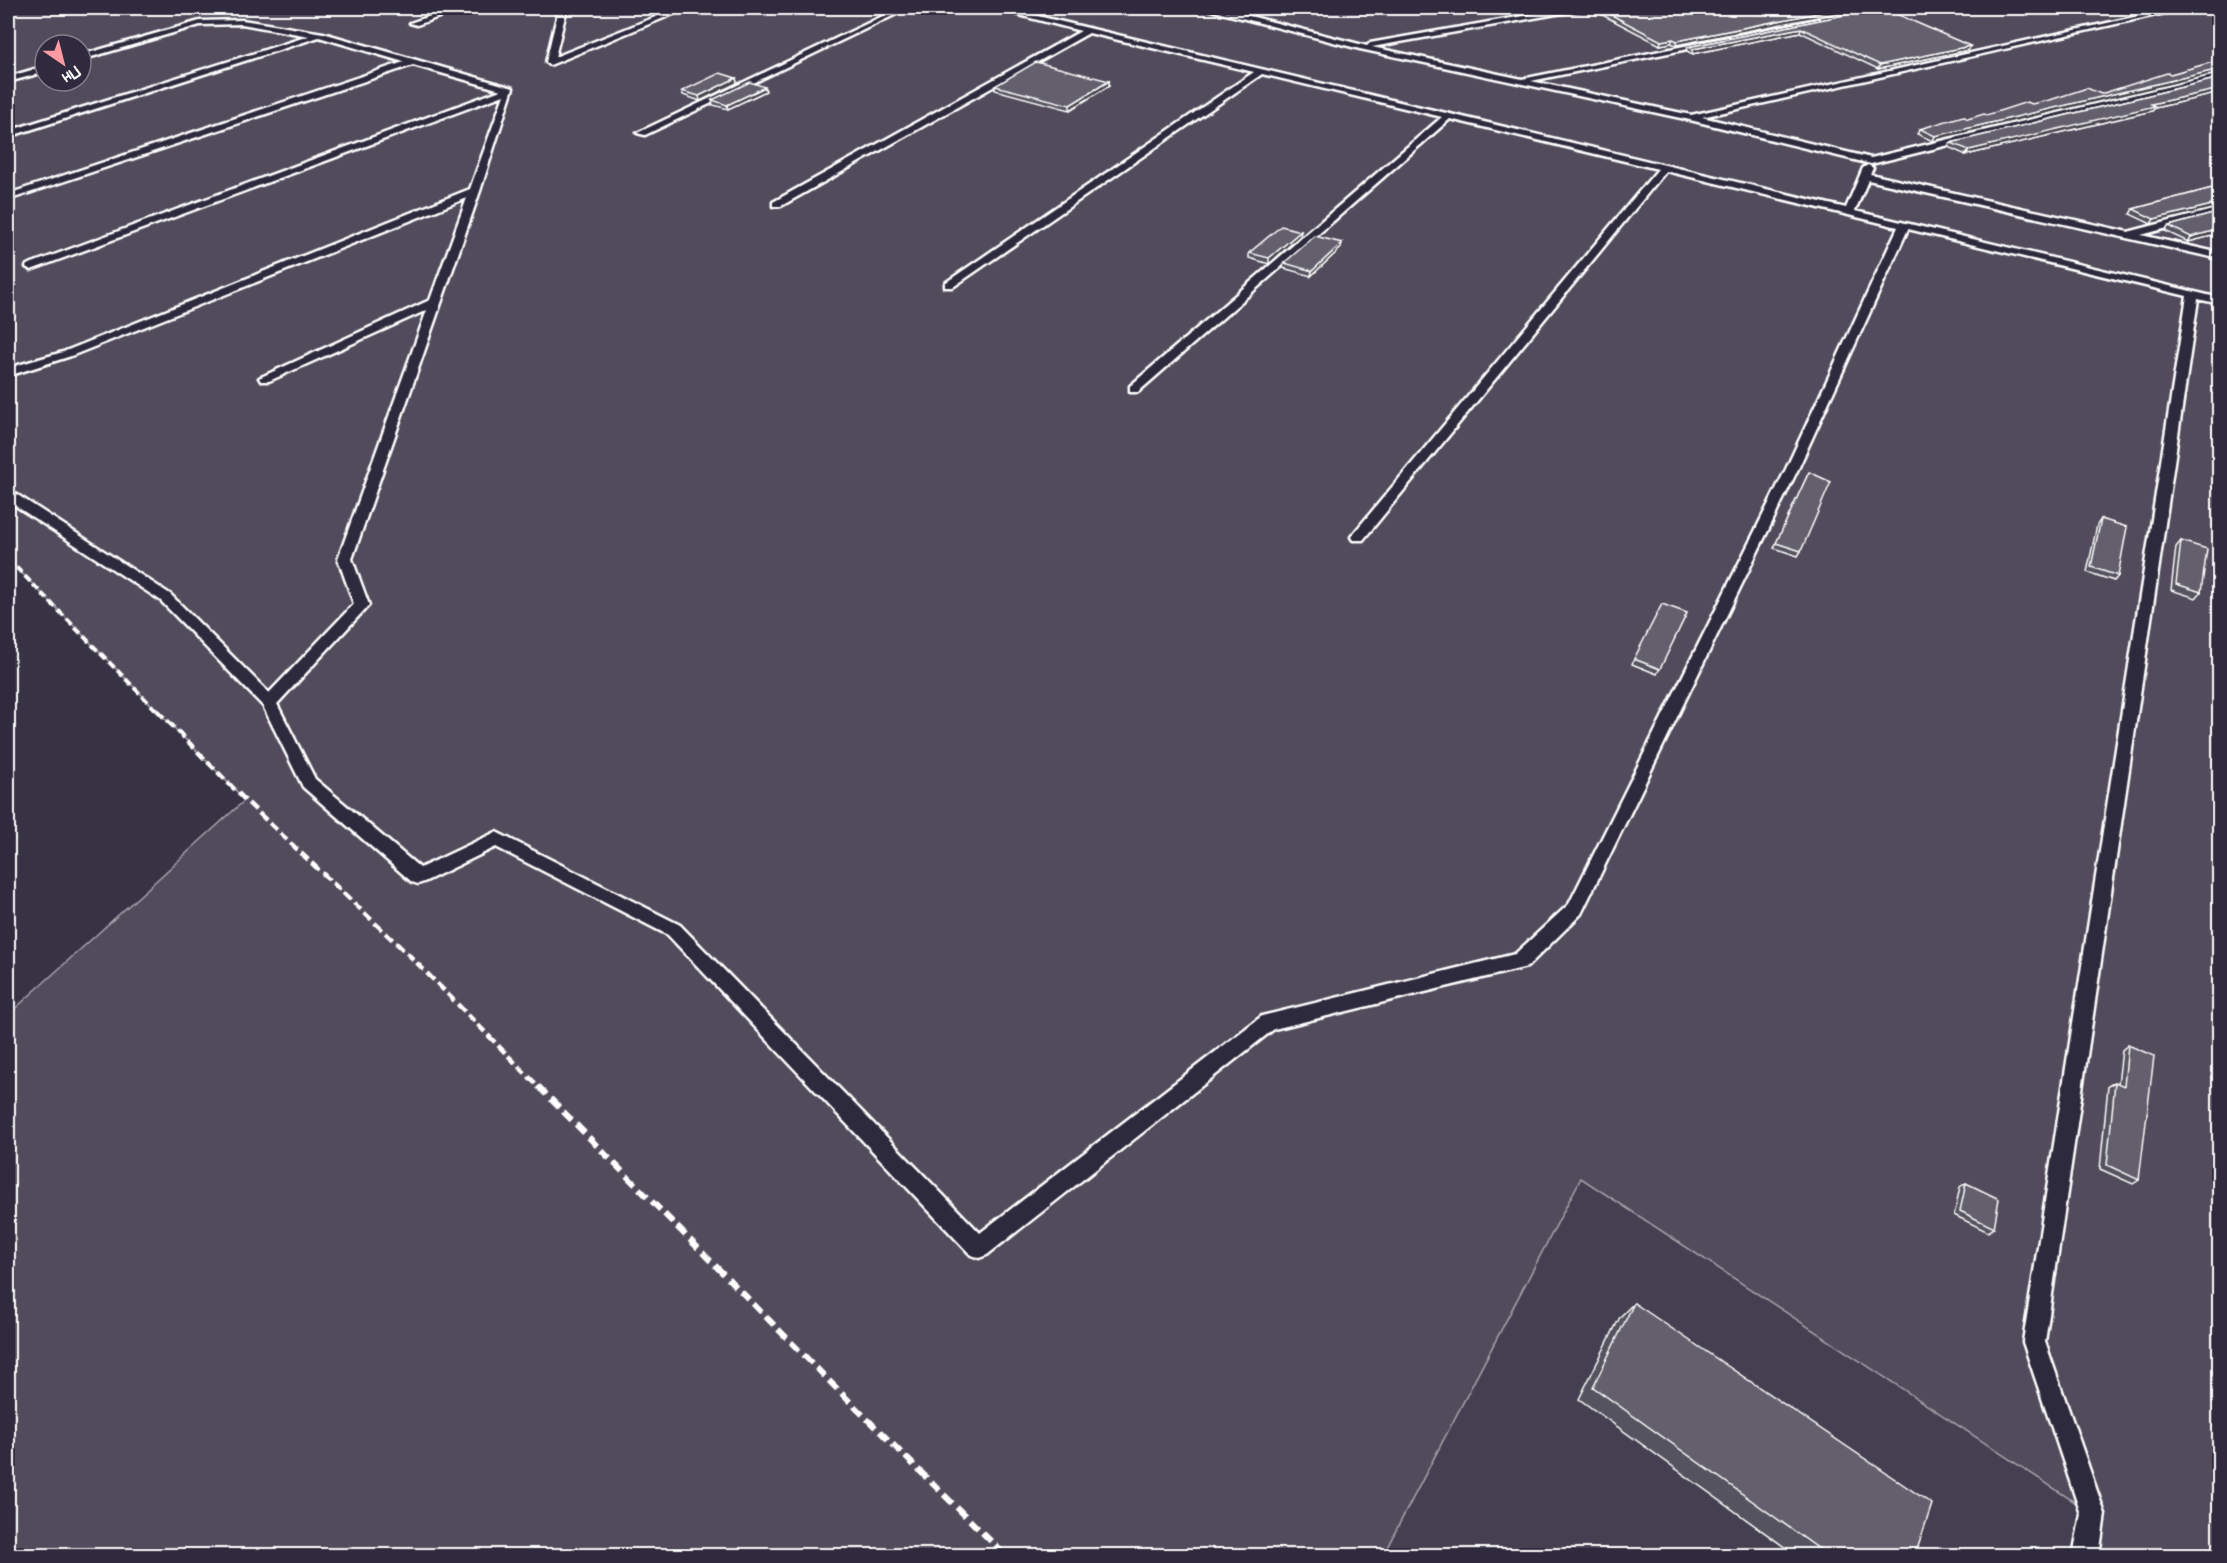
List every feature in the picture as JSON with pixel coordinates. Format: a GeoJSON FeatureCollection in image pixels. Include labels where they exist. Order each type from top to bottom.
{"type":"FeatureCollection","features":[{"type":"Feature","properties":{"kind":"lane"},"geometry":{"type":"LineString","coordinates":[[414,23],[460,8]]}},
{"type":"Feature","properties":{"kind":"lane"},"geometry":{"type":"LineString","coordinates":[[563,8],[550,62],[684,8]]}},
{"type":"Feature","properties":{"kind":"lane"},"geometry":{"type":"LineString","coordinates":[[642,133],[905,8]]}},
{"type":"Feature","properties":{"kind":"lane"},"geometry":{"type":"LineString","coordinates":[[996,8],[2220,301]]}},
{"type":"Feature","properties":{"kind":"lane"},"geometry":{"type":"LineString","coordinates":[[1207,8],[1360,47],[1690,117],[1871,161],[2220,76]]}},
{"type":"Feature","properties":{"kind":"lane"},"geometry":{"type":"LineString","coordinates":[[1229,14],[1267,8]]}},
{"type":"Feature","properties":{"kind":"lane"},"geometry":{"type":"LineString","coordinates":[[1360,47],[1578,8]]}},
{"type":"Feature","properties":{"kind":"lane"},"geometry":{"type":"LineString","coordinates":[[1690,117],[2183,8]]}},
{"type":"Feature","properties":{"kind":"lane"},"geometry":{"type":"LineString","coordinates":[[1518,81],[1822,19]]}},
{"type":"Feature","properties":{"kind":"lane"},"geometry":{"type":"LineString","coordinates":[[93,54],[200,23],[242,22],[320,35],[510,90]]}},
{"type":"Feature","properties":{"kind":"lane"},"geometry":{"type":"LineString","coordinates":[[777,204],[1088,30]]}},
{"type":"Feature","properties":{"kind":"lane"},"geometry":{"type":"LineString","coordinates":[[8,134],[320,35]]}},
{"type":"Feature","properties":{"kind":"lane"},"geometry":{"type":"LineString","coordinates":[[8,197],[413,62]]}},
{"type":"Feature","properties":{"kind":"lane"},"geometry":{"type":"LineString","coordinates":[[949,285],[1261,71]]}},
{"type":"Feature","properties":{"kind":"lane"},"geometry":{"type":"LineString","coordinates":[[8,80],[33,73]]}},
{"type":"Feature","properties":{"kind":"lane"},"geometry":{"type":"LineString","coordinates":[[269,703],[362,605],[345,559],[510,90]]}},
{"type":"Feature","properties":{"kind":"lane"},"geometry":{"type":"LineString","coordinates":[[31,267],[510,90]]}},
{"type":"Feature","properties":{"kind":"lane"},"geometry":{"type":"LineString","coordinates":[[1134,389],[1449,116]]}},
{"type":"Feature","properties":{"kind":"lane"},"geometry":{"type":"LineString","coordinates":[[1850,211],[1871,161]]}},
{"type":"Feature","properties":{"kind":"lane"},"geometry":{"type":"LineString","coordinates":[[1358,537],[1664,168]]}},
{"type":"Feature","properties":{"kind":"lane"},"geometry":{"type":"LineString","coordinates":[[1864,176],[2220,256]]}},
{"type":"Feature","properties":{"kind":"lane"},"geometry":{"type":"LineString","coordinates":[[8,372],[67,354],[475,191]]}},
{"type":"Feature","properties":{"kind":"lane"},"geometry":{"type":"LineString","coordinates":[[2128,236],[2220,211]]}},
{"type":"Feature","properties":{"kind":"lane"},"geometry":{"type":"LineString","coordinates":[[8,495],[165,597],[269,703],[309,783],[418,877],[496,839],[674,930],[979,1247],[1269,1022],[1520,962],[1575,909],[1792,469],[1905,224]]}},
{"type":"Feature","properties":{"kind":"lane"},"geometry":{"type":"LineString","coordinates":[[2086,1556],[2093,1514],[2034,1342],[2193,294]]}},
{"type":"Feature","properties":{"kind":"lane"},"geometry":{"type":"LineString","coordinates":[[264,378],[436,302]]}},
{"type":"Feature","properties":{"kind":"shaded area"},"geometry":{"type":"Polygon","coordinates":[[[8,8],[2219,8],[2219,1555],[2086,1555],[2093,1514],[1581,1178],[1383,1555],[8,1555],[8,1015],[245,800],[8,559],[8,8]]]}},
{"type":"Feature","properties":{"kind":"shaded area"},"geometry":{"type":"Polygon","coordinates":[[[1580,1177],[2093,1514],[2086,1555],[1383,1556],[1580,1177]]]}},
{"type":"Feature","properties":{"kind":"building"},"geometry":{"type":"Polygon","coordinates":[[[1598,8],[1843,8],[1677,41],[1673,39],[1661,41],[1598,8]]]}},
{"type":"Feature","properties":{"kind":"building"},"geometry":{"type":"Polygon","coordinates":[[[1879,8],[1902,8],[1887,10],[1970,46],[1880,65],[1801,28],[1693,49],[1688,47],[1879,8]]]}},
{"type":"Feature","properties":{"kind":"building"},"geometry":{"type":"Polygon","coordinates":[[[2220,60],[2220,69],[1935,136],[1920,129],[1963,116],[1968,119],[2027,102],[2032,104],[2050,100],[2087,88],[2101,94],[2167,73],[2171,74],[2220,60]]]}},
{"type":"Feature","properties":{"kind":"building"},"geometry":{"type":"Polygon","coordinates":[[[1036,62],[1109,81],[1070,105],[995,86],[1036,62]]]}},
{"type":"Feature","properties":{"kind":"building"},"geometry":{"type":"Polygon","coordinates":[[[720,73],[736,78],[699,96],[682,91],[720,73]]]}},
{"type":"Feature","properties":{"kind":"building"},"geometry":{"type":"Polygon","coordinates":[[[2220,78],[2220,89],[2151,104],[2155,106],[1969,150],[1951,143],[2220,78]]]}},
{"type":"Feature","properties":{"kind":"building"},"geometry":{"type":"Polygon","coordinates":[[[750,82],[765,87],[727,105],[712,100],[750,82]]]}},
{"type":"Feature","properties":{"kind":"building"},"geometry":{"type":"Polygon","coordinates":[[[2220,186],[2220,203],[2154,219],[2133,209],[2220,186]]]}},
{"type":"Feature","properties":{"kind":"building"},"geometry":{"type":"Polygon","coordinates":[[[2220,212],[2220,229],[2191,237],[2169,226],[2220,212]]]}},
{"type":"Feature","properties":{"kind":"building"},"geometry":{"type":"Polygon","coordinates":[[[1281,226],[1301,231],[1269,258],[1249,253],[1281,226]]]}},
{"type":"Feature","properties":{"kind":"building"},"geometry":{"type":"Polygon","coordinates":[[[1315,236],[1342,243],[1312,271],[1284,263],[1315,236]]]}},
{"type":"Feature","properties":{"kind":"building"},"geometry":{"type":"Polygon","coordinates":[[[1809,472],[1831,482],[1801,551],[1776,543],[1809,472]]]}},
{"type":"Feature","properties":{"kind":"building"},"geometry":{"type":"Polygon","coordinates":[[[2101,519],[2127,527],[2118,576],[2091,567],[2101,519]]]}},
{"type":"Feature","properties":{"kind":"building"},"geometry":{"type":"Polygon","coordinates":[[[2181,541],[2207,549],[2201,592],[2176,584],[2181,541]]]}},
{"type":"Feature","properties":{"kind":"building"},"geometry":{"type":"Polygon","coordinates":[[[1662,604],[1687,613],[1660,669],[1634,659],[1662,604]]]}},
{"type":"Feature","properties":{"kind":"building"},"geometry":{"type":"Polygon","coordinates":[[[2128,1045],[2154,1056],[2139,1180],[2107,1165],[2115,1082],[2124,1086],[2128,1045]]]}},
{"type":"Feature","properties":{"kind":"building"},"geometry":{"type":"Polygon","coordinates":[[[1966,1183],[1999,1199],[1994,1228],[1960,1211],[1966,1183]]]}},
{"type":"Feature","properties":{"kind":"building"},"geometry":{"type":"Polygon","coordinates":[[[1634,1303],[1932,1504],[1915,1556],[1829,1556],[1593,1387],[1634,1303]]]}},
{"type":"Feature","properties":{"kind":"railway"},"geometry":{"type":"LineString","coordinates":[[8,559],[158,712]]}},
{"type":"Feature","properties":{"kind":"railway"},"geometry":{"type":"LineString","coordinates":[[157,710],[245,800],[413,959],[539,1087]]}},
{"type":"Feature","properties":{"kind":"railway"},"geometry":{"type":"LineString","coordinates":[[538,1086],[856,1408],[1006,1556]]}}]}
